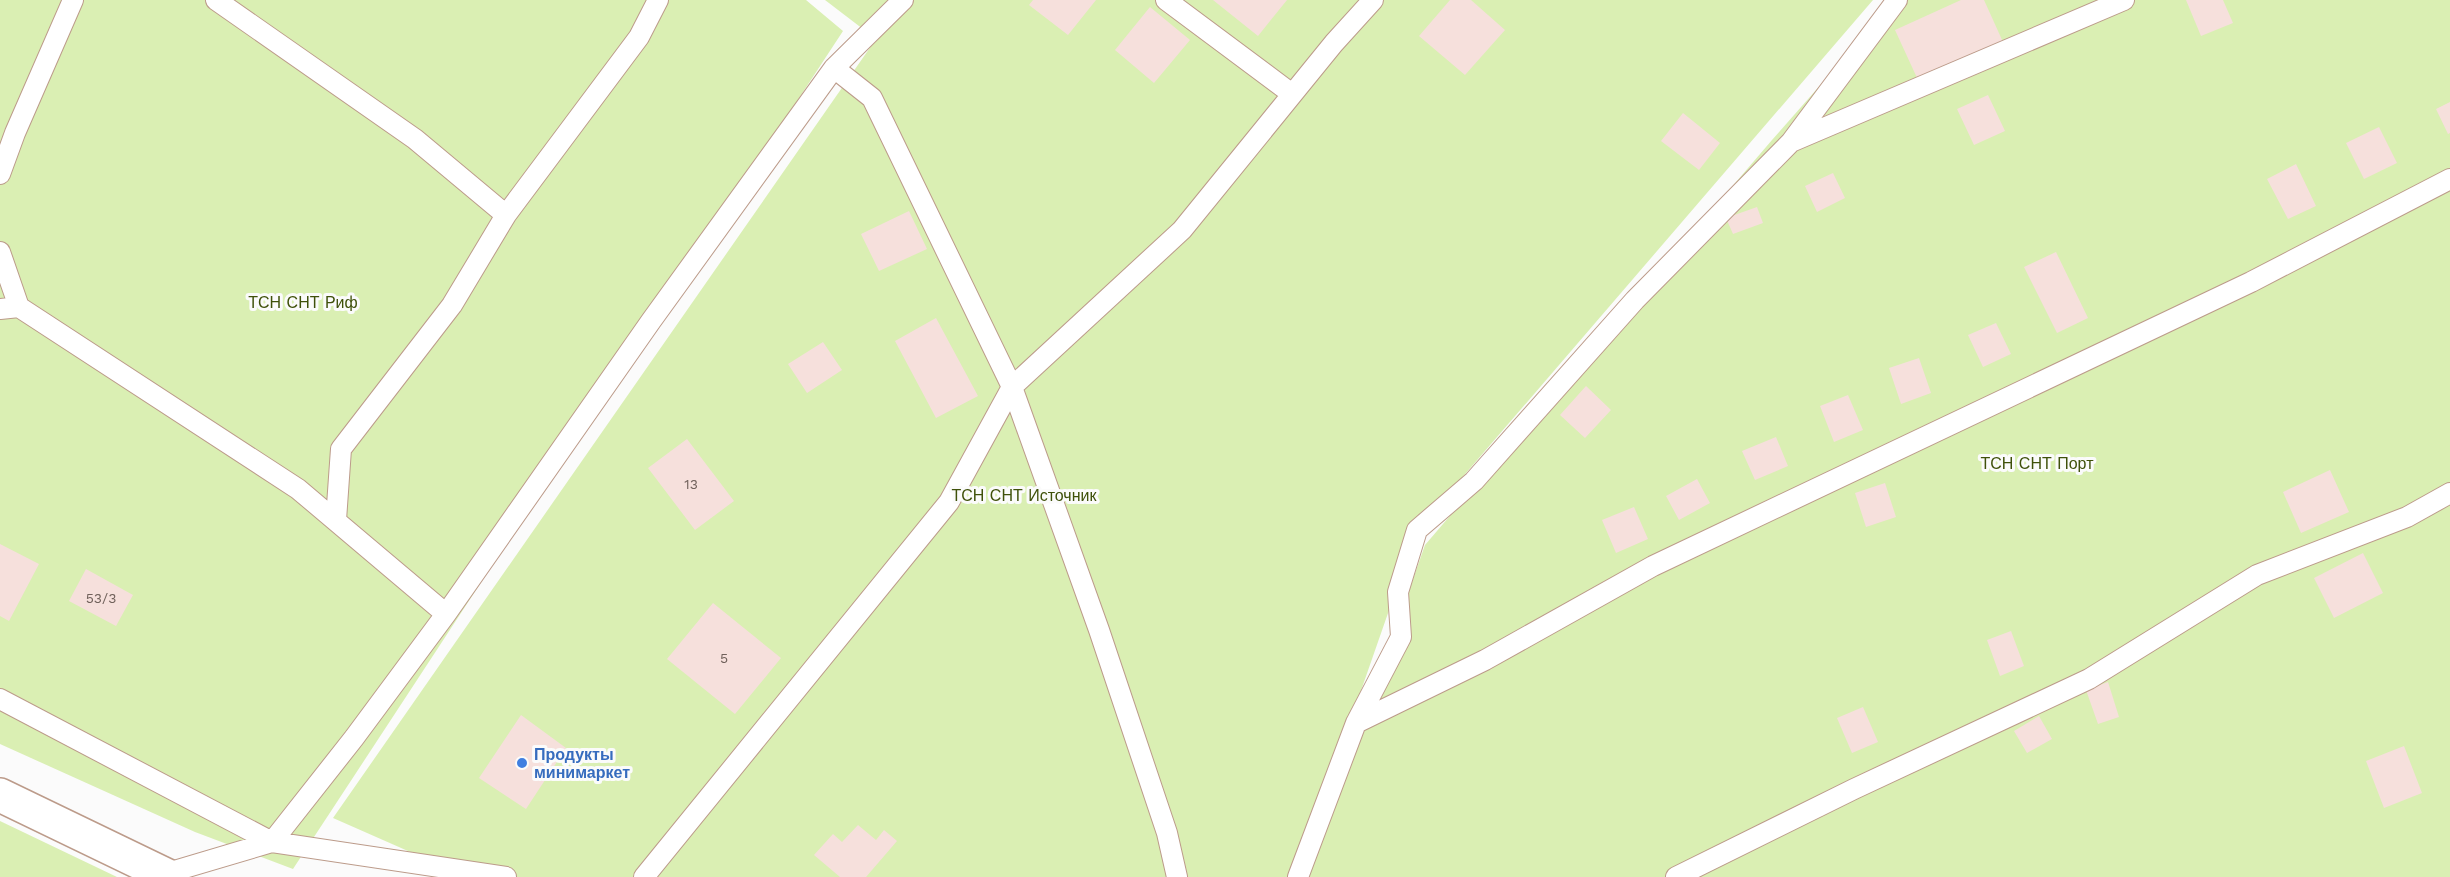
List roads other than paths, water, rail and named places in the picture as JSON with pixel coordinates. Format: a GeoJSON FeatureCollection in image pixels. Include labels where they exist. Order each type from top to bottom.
{"type":"FeatureCollection","features":[{"type":"Feature","properties":{"kind":"main road"},"geometry":{"type":"LineString","coordinates":[[0,795],[167,876]]}},
{"type":"Feature","properties":{"kind":"lane"},"geometry":{"type":"LineString","coordinates":[[0,174],[15,133],[73,0]]}},
{"type":"Feature","properties":{"kind":"lane"},"geometry":{"type":"LineString","coordinates":[[216,0],[415,139],[506,215]]}},
{"type":"Feature","properties":{"kind":"lane"},"geometry":{"type":"LineString","coordinates":[[336,520],[341,449],[452,305],[506,215],[639,36],[658,0]]}},
{"type":"Feature","properties":{"kind":"lane"},"geometry":{"type":"LineString","coordinates":[[167,876],[272,842],[354,738],[446,614],[651,321],[834,68],[903,0]]}},
{"type":"Feature","properties":{"kind":"lane"},"geometry":{"type":"LineString","coordinates":[[1166,0],[1292,94]]}},
{"type":"Feature","properties":{"kind":"lane"},"geometry":{"type":"LineString","coordinates":[[644,877],[949,502],[1012,387],[1182,230],[1334,43],[1373,0]]}},
{"type":"Feature","properties":{"kind":"lane"},"geometry":{"type":"LineString","coordinates":[[1298,877],[1356,723],[1401,637],[1398,592],[1417,530],[1474,481],[1635,300],[1791,142],[1897,0]]}},
{"type":"Feature","properties":{"kind":"lane"},"geometry":{"type":"LineString","coordinates":[[1791,142],[2124,0]]}},
{"type":"Feature","properties":{"kind":"lane"},"geometry":{"type":"LineString","coordinates":[[834,68],[872,98],[1012,387],[1159,810],[1177,877]]}},
{"type":"Feature","properties":{"kind":"lane"},"geometry":{"type":"LineString","coordinates":[[1356,723],[1485,660],[1653,566],[2251,282],[2450,179]]}},
{"type":"Feature","properties":{"kind":"lane"},"geometry":{"type":"LineString","coordinates":[[0,252],[10,308],[298,489],[446,614]]}},
{"type":"Feature","properties":{"kind":"lane"},"geometry":{"type":"LineString","coordinates":[[1676,877],[1854,789],[2089,679],[2257,575],[2407,517],[2450,494]]}},
{"type":"Feature","properties":{"kind":"lane"},"geometry":{"type":"LineString","coordinates":[[0,699],[272,842],[506,877]]}},
{"type":"Feature","properties":{"kind":"place","name":"Продукты минимаркет"},"geometry":{"type":"Point","coordinates":[522,763]}},
{"type":"Feature","properties":{"kind":"park label","name":"ТСН СНТ Риф"},"geometry":{"type":"Point","coordinates":[303,302]}},
{"type":"Feature","properties":{"kind":"park label","name":"ТСН СНТ Порт"},"geometry":{"type":"Point","coordinates":[2037,463]}},
{"type":"Feature","properties":{"kind":"park label","name":"ТСН СНТ Источник"},"geometry":{"type":"Point","coordinates":[1024,495]}}]}
